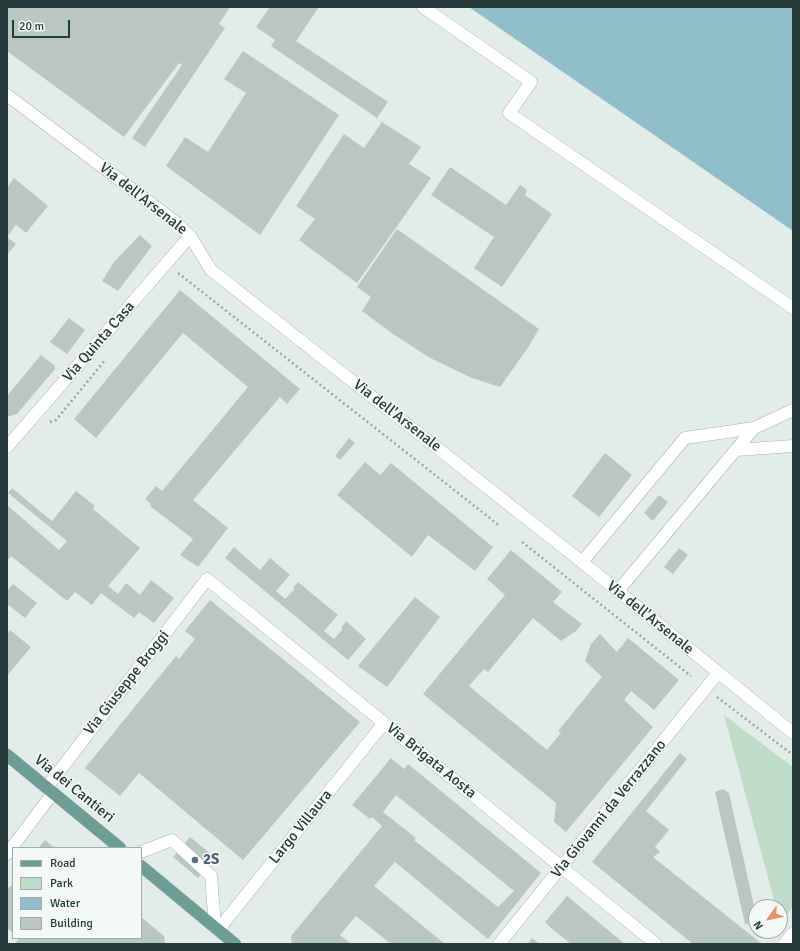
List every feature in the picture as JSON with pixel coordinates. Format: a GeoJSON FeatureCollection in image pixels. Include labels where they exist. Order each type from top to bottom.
{"type":"FeatureCollection","features":[{"type":"Feature","properties":{"kind":"main road","name":"Via dei Cantieri"},"geometry":{"type":"LineString","coordinates":[[7,755],[119,847]]}},
{"type":"Feature","properties":{"kind":"main road"},"geometry":{"type":"LineString","coordinates":[[142,867],[232,943]]}},
{"type":"Feature","properties":{"kind":"street"},"geometry":{"type":"LineString","coordinates":[[423,7],[531,82],[509,113],[793,308]]}},
{"type":"Feature","properties":{"kind":"street","name":"Via dell'Arsenale"},"geometry":{"type":"LineString","coordinates":[[7,95],[177,223],[190,236],[211,270],[582,562],[793,733]]}},
{"type":"Feature","properties":{"kind":"street","name":"Via Quinta Casa"},"geometry":{"type":"LineString","coordinates":[[7,448],[190,236]]}},
{"type":"Feature","properties":{"kind":"street"},"geometry":{"type":"LineString","coordinates":[[582,562],[685,438],[754,428],[793,410]]}},
{"type":"Feature","properties":{"kind":"street"},"geometry":{"type":"LineString","coordinates":[[618,591],[754,428]]}},
{"type":"Feature","properties":{"kind":"street"},"geometry":{"type":"LineString","coordinates":[[736,450],[793,446]]}},
{"type":"Feature","properties":{"kind":"street","name":"Via Brigata Aosta"},"geometry":{"type":"LineString","coordinates":[[207,579],[656,944]]}},
{"type":"Feature","properties":{"kind":"street","name":"Via Giuseppe Broggi"},"geometry":{"type":"LineString","coordinates":[[7,854],[50,790],[207,579]]}},
{"type":"Feature","properties":{"kind":"street","name":"Via Giovanni da Verrazzano"},"geometry":{"type":"LineString","coordinates":[[499,944],[562,868],[718,673]]}},
{"type":"Feature","properties":{"kind":"street","name":"Largo Villaura"},"geometry":{"type":"LineString","coordinates":[[216,929],[384,723]]}},
{"type":"Feature","properties":{"kind":"street"},"geometry":{"type":"LineString","coordinates":[[142,852],[172,840],[211,876],[216,929]]}},
{"type":"Feature","properties":{"kind":"street"},"geometry":{"type":"LineString","coordinates":[[784,944],[793,933]]}},
{"type":"Feature","properties":{"kind":"path"},"geometry":{"type":"LineString","coordinates":[[177,272],[500,526]]}},
{"type":"Feature","properties":{"kind":"path"},"geometry":{"type":"LineString","coordinates":[[522,542],[691,676]]}},
{"type":"Feature","properties":{"kind":"path"},"geometry":{"type":"LineString","coordinates":[[716,696],[793,755]]}},
{"type":"Feature","properties":{"kind":"green space"},"geometry":{"type":"Polygon","coordinates":[[[724,715],[793,767],[793,907],[788,913],[788,899],[774,899],[724,715]]]}},
{"type":"Feature","properties":{"kind":"water"},"geometry":{"type":"Polygon","coordinates":[[[469,7],[793,7],[793,231],[469,7]]]}},
{"type":"Feature","properties":{"kind":"building"},"geometry":{"type":"Polygon","coordinates":[[[7,7],[230,7],[219,24],[225,28],[145,147],[132,138],[182,65],[179,63],[124,137],[7,51],[7,7]]]}},
{"type":"Feature","properties":{"kind":"building"},"geometry":{"type":"Polygon","coordinates":[[[270,7],[319,7],[296,41],[388,102],[377,118],[271,46],[275,40],[256,27],[270,7]]]}},
{"type":"Feature","properties":{"kind":"building"},"geometry":{"type":"Polygon","coordinates":[[[243,51],[339,115],[260,235],[166,166],[185,137],[208,152],[246,93],[224,79],[243,51]]]}},
{"type":"Feature","properties":{"kind":"building"},"geometry":{"type":"Polygon","coordinates":[[[382,122],[421,147],[409,164],[431,178],[357,283],[299,240],[315,219],[296,206],[344,134],[364,148],[382,122]]]}},
{"type":"Feature","properties":{"kind":"building"},"geometry":{"type":"Polygon","coordinates":[[[450,167],[506,205],[520,185],[527,190],[525,195],[552,214],[502,287],[474,268],[494,237],[431,195],[450,167]]]}},
{"type":"Feature","properties":{"kind":"building"},"geometry":{"type":"Polygon","coordinates":[[[14,178],[48,206],[26,233],[16,225],[7,237],[7,188],[14,178]]]}},
{"type":"Feature","properties":{"kind":"building"},"geometry":{"type":"Polygon","coordinates":[[[397,229],[539,329],[527,349],[500,387],[472,378],[430,358],[393,334],[362,311],[371,297],[357,287],[397,229]]]}},
{"type":"Feature","properties":{"kind":"building"},"geometry":{"type":"Polygon","coordinates":[[[140,235],[152,246],[118,291],[102,281],[114,262],[140,235]]]}},
{"type":"Feature","properties":{"kind":"building"},"geometry":{"type":"Polygon","coordinates":[[[7,237],[16,244],[7,255],[7,237]]]}},
{"type":"Feature","properties":{"kind":"building"},"geometry":{"type":"Polygon","coordinates":[[[180,290],[300,389],[287,404],[280,397],[193,500],[228,528],[198,567],[180,555],[193,539],[150,506],[151,504],[145,499],[156,486],[162,491],[248,387],[183,333],[96,438],[74,419],[180,290]]]}},
{"type":"Feature","properties":{"kind":"building"},"geometry":{"type":"Polygon","coordinates":[[[69,318],[85,330],[67,354],[50,342],[69,318]]]}},
{"type":"Feature","properties":{"kind":"building"},"geometry":{"type":"Polygon","coordinates":[[[41,355],[55,366],[55,369],[17,414],[7,417],[7,396],[41,355]]]}},
{"type":"Feature","properties":{"kind":"building"},"geometry":{"type":"Polygon","coordinates":[[[349,438],[355,443],[340,460],[335,456],[349,438]]]}},
{"type":"Feature","properties":{"kind":"building"},"geometry":{"type":"Polygon","coordinates":[[[605,453],[632,475],[599,517],[572,496],[605,453]]]}},
{"type":"Feature","properties":{"kind":"building"},"geometry":{"type":"Polygon","coordinates":[[[365,462],[380,475],[391,463],[493,547],[475,571],[428,535],[412,557],[337,495],[365,462]]]}},
{"type":"Feature","properties":{"kind":"building"},"geometry":{"type":"Polygon","coordinates":[[[12,488],[52,521],[76,491],[95,506],[93,509],[140,548],[108,586],[118,594],[126,583],[140,595],[151,580],[174,598],[154,623],[139,612],[134,618],[101,593],[92,605],[75,592],[67,601],[11,556],[7,561],[7,505],[59,550],[67,541],[8,493],[12,488]]]}},
{"type":"Feature","properties":{"kind":"building"},"geometry":{"type":"Polygon","coordinates":[[[659,495],[668,502],[653,521],[644,513],[659,495]]]}},
{"type":"Feature","properties":{"kind":"building"},"geometry":{"type":"Polygon","coordinates":[[[234,547],[260,570],[270,558],[290,575],[276,591],[285,599],[295,589],[293,588],[298,582],[338,615],[324,631],[334,639],[343,629],[341,628],[346,621],[366,639],[348,660],[225,558],[234,547]]]}},
{"type":"Feature","properties":{"kind":"building"},"geometry":{"type":"Polygon","coordinates":[[[679,548],[688,555],[673,574],[664,567],[679,548]]]}},
{"type":"Feature","properties":{"kind":"building"},"geometry":{"type":"Polygon","coordinates":[[[511,550],[562,592],[553,602],[582,624],[576,631],[561,641],[533,618],[488,672],[484,669],[469,686],[547,750],[561,733],[558,731],[602,677],[585,661],[591,644],[600,634],[617,652],[628,638],[679,680],[654,710],[631,691],[624,700],[653,727],[566,832],[554,822],[556,803],[423,694],[505,595],[487,579],[511,550]]]}},
{"type":"Feature","properties":{"kind":"building"},"geometry":{"type":"Polygon","coordinates":[[[13,584],[37,603],[25,618],[7,604],[7,591],[13,584]]]}},
{"type":"Feature","properties":{"kind":"building"},"geometry":{"type":"Polygon","coordinates":[[[415,597],[440,617],[387,687],[358,666],[415,597]]]}},
{"type":"Feature","properties":{"kind":"building"},"geometry":{"type":"Polygon","coordinates":[[[210,600],[360,722],[243,860],[139,773],[120,796],[85,768],[176,656],[179,659],[195,639],[185,631],[210,600]]]}},
{"type":"Feature","properties":{"kind":"building"},"geometry":{"type":"Polygon","coordinates":[[[10,630],[31,647],[7,676],[7,634],[10,630]]]}},
{"type":"Feature","properties":{"kind":"building"},"geometry":{"type":"Polygon","coordinates":[[[680,753],[687,759],[646,811],[669,830],[655,847],[660,852],[653,857],[748,933],[748,939],[756,939],[762,944],[693,944],[592,862],[680,753]]]}},
{"type":"Feature","properties":{"kind":"building"},"geometry":{"type":"Polygon","coordinates":[[[391,758],[404,769],[408,764],[541,873],[488,939],[395,862],[374,886],[445,944],[391,944],[356,916],[340,935],[351,944],[292,944],[291,936],[382,826],[372,817],[370,819],[352,805],[391,758]],[[396,795],[383,812],[416,838],[414,840],[498,907],[514,891],[396,795]]]}},
{"type":"Feature","properties":{"kind":"building"},"geometry":{"type":"Polygon","coordinates":[[[723,789],[729,793],[752,899],[748,899],[748,924],[745,924],[715,792],[723,789]]]}},
{"type":"Feature","properties":{"kind":"building"},"geometry":{"type":"Polygon","coordinates":[[[190,837],[216,858],[198,878],[173,857],[190,837]]]}},
{"type":"Feature","properties":{"kind":"building"},"geometry":{"type":"Polygon","coordinates":[[[45,840],[54,847],[39,847],[45,840]]]}},
{"type":"Feature","properties":{"kind":"building"},"geometry":{"type":"Polygon","coordinates":[[[12,885],[12,932],[7,928],[7,889],[12,885]]]}},
{"type":"Feature","properties":{"kind":"building"},"geometry":{"type":"Polygon","coordinates":[[[567,896],[625,944],[571,944],[551,928],[545,922],[567,896]]]}},
{"type":"Feature","properties":{"kind":"building"},"geometry":{"type":"Polygon","coordinates":[[[142,918],[164,936],[165,944],[15,944],[18,939],[142,939],[142,918]]]}},
{"type":"Feature","properties":{"kind":"building"},"geometry":{"type":"Polygon","coordinates":[[[532,938],[540,944],[527,944],[532,938]]]}},
{"type":"Feature","properties":{"kind":"place","name":"2S"},"geometry":{"type":"Point","coordinates":[195,860]}}]}
